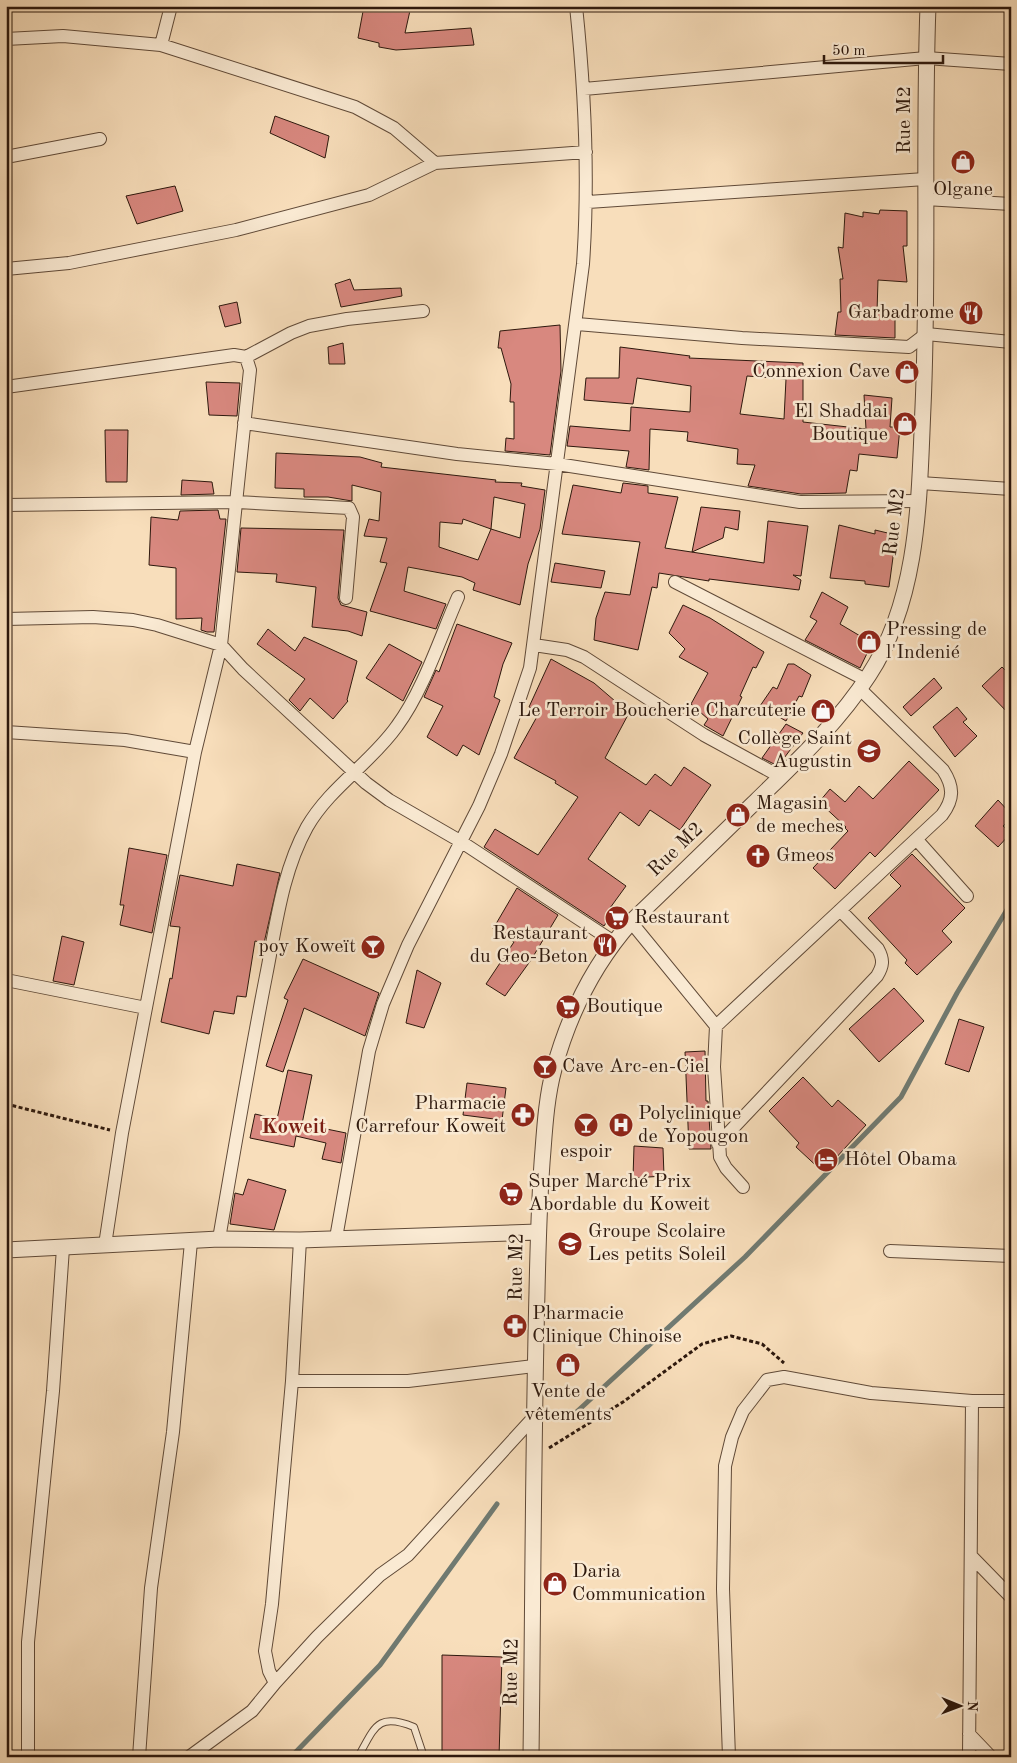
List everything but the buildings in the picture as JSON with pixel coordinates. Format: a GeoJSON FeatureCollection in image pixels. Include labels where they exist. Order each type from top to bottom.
{"type":"FeatureCollection","features":[{"type":"Feature","properties":{"kind":"street"},"geometry":{"type":"LineString","coordinates":[[160,45],[171,6]]}},
{"type":"Feature","properties":{"kind":"street"},"geometry":{"type":"LineString","coordinates":[[336,1238],[369,1051],[378,1021],[408,945],[460,842],[501,754],[530,668],[577,324],[588,202],[584,89],[576,6]]}},
{"type":"Feature","properties":{"kind":"street","name":"Rue M2"},"geometry":{"type":"LineString","coordinates":[[531,1757],[534,1366],[538,1232],[546,1115],[553,1072],[567,1026],[578,1001],[614,942],[631,922],[781,777],[825,731],[863,684],[881,655],[906,589],[919,501],[926,334],[925,179],[928,6]]}},
{"type":"Feature","properties":{"kind":"street"},"geometry":{"type":"LineString","coordinates":[[6,39],[63,36],[160,45],[355,107],[394,128],[435,163]]}},
{"type":"Feature","properties":{"kind":"street"},"geometry":{"type":"LineString","coordinates":[[584,89],[926,58],[1011,64]]}},
{"type":"Feature","properties":{"kind":"street"},"geometry":{"type":"LineString","coordinates":[[6,157],[100,139]]}},
{"type":"Feature","properties":{"kind":"street"},"geometry":{"type":"LineString","coordinates":[[6,270],[69,263],[236,230],[369,195],[435,163],[586,152]]}},
{"type":"Feature","properties":{"kind":"street"},"geometry":{"type":"LineString","coordinates":[[588,202],[925,179]]}},
{"type":"Feature","properties":{"kind":"street"},"geometry":{"type":"LineString","coordinates":[[926,199],[1011,204]]}},
{"type":"Feature","properties":{"kind":"street"},"geometry":{"type":"LineString","coordinates":[[6,387],[234,355],[246,357],[291,333],[309,326],[347,319],[423,311]]}},
{"type":"Feature","properties":{"kind":"street"},"geometry":{"type":"LineString","coordinates":[[577,324],[742,338],[910,347],[926,334],[1011,342]]}},
{"type":"Feature","properties":{"kind":"street"},"geometry":{"type":"LineString","coordinates":[[105,1245],[122,1133],[195,752],[221,645],[250,370],[246,357]]}},
{"type":"Feature","properties":{"kind":"street"},"geometry":{"type":"LineString","coordinates":[[244,423],[457,454],[557,464],[800,502],[919,501]]}},
{"type":"Feature","properties":{"kind":"street"},"geometry":{"type":"LineString","coordinates":[[920,483],[1011,489]]}},
{"type":"Feature","properties":{"kind":"street"},"geometry":{"type":"LineString","coordinates":[[6,505],[237,502],[349,508],[353,512],[353,518],[346,598]]}},
{"type":"Feature","properties":{"kind":"street"},"geometry":{"type":"LineString","coordinates":[[675,582],[863,684],[943,770],[949,780],[953,794],[949,805],[917,840],[716,1026]]}},
{"type":"Feature","properties":{"kind":"street"},"geometry":{"type":"LineString","coordinates":[[220,1239],[251,1049],[277,920],[290,869],[307,828],[320,807],[397,727],[410,708],[458,597]]}},
{"type":"Feature","properties":{"kind":"street"},"geometry":{"type":"LineString","coordinates":[[6,619],[93,617],[133,620],[157,625],[221,645],[243,669],[355,772],[389,800],[460,842],[614,942]]}},
{"type":"Feature","properties":{"kind":"street"},"geometry":{"type":"LineString","coordinates":[[534,645],[567,650],[584,658],[704,735],[781,777]]}},
{"type":"Feature","properties":{"kind":"street"},"geometry":{"type":"LineString","coordinates":[[6,732],[125,740],[195,752]]}},
{"type":"Feature","properties":{"kind":"street"},"geometry":{"type":"LineString","coordinates":[[917,840],[967,896]]}},
{"type":"Feature","properties":{"kind":"street"},"geometry":{"type":"LineString","coordinates":[[718,1144],[877,976],[883,966],[882,957],[878,949],[840,910]]}},
{"type":"Feature","properties":{"kind":"street"},"geometry":{"type":"LineString","coordinates":[[631,922],[716,1026],[714,1067],[720,1157],[726,1168],[743,1187]]}},
{"type":"Feature","properties":{"kind":"street"},"geometry":{"type":"LineString","coordinates":[[6,980],[146,1008]]}},
{"type":"Feature","properties":{"kind":"street"},"geometry":{"type":"LineString","coordinates":[[6,1250],[191,1242],[220,1239],[300,1240],[538,1232]]}},
{"type":"Feature","properties":{"kind":"street"},"geometry":{"type":"LineString","coordinates":[[275,1683],[269,1671],[265,1651],[272,1604],[292,1381],[300,1240]]}},
{"type":"Feature","properties":{"kind":"street"},"geometry":{"type":"LineString","coordinates":[[139,1757],[151,1588],[173,1432],[191,1242]]}},
{"type":"Feature","properties":{"kind":"street"},"geometry":{"type":"LineString","coordinates":[[28,1757],[28,1642],[53,1391],[63,1248]]}},
{"type":"Feature","properties":{"kind":"street"},"geometry":{"type":"LineString","coordinates":[[890,1251],[1011,1256]]}},
{"type":"Feature","properties":{"kind":"street"},"geometry":{"type":"LineString","coordinates":[[292,1381],[408,1381],[534,1366]]}},
{"type":"Feature","properties":{"kind":"street"},"geometry":{"type":"LineString","coordinates":[[729,1757],[723,1589],[725,1466],[732,1437],[743,1411],[767,1380],[784,1377],[801,1378],[871,1393],[972,1401],[1011,1401]]}},
{"type":"Feature","properties":{"kind":"street"},"geometry":{"type":"LineString","coordinates":[[969,1757],[972,1401]]}},
{"type":"Feature","properties":{"kind":"street"},"geometry":{"type":"LineString","coordinates":[[189,1757],[252,1710],[317,1637],[380,1576],[408,1555],[534,1417]]}},
{"type":"Feature","properties":{"kind":"street"},"geometry":{"type":"LineString","coordinates":[[971,1556],[1011,1597]]}},
{"type":"Feature","properties":{"kind":"street"},"geometry":{"type":"LineString","coordinates":[[969,1734],[991,1757]]}},
{"type":"Feature","properties":{"kind":"lane"},"geometry":{"type":"LineString","coordinates":[[358,1757],[376,1725],[387,1720],[399,1720],[414,1727],[424,1757]]}},
{"type":"Feature","properties":{"kind":"path"},"geometry":{"type":"LineString","coordinates":[[6,1104],[122,1133]]}},
{"type":"Feature","properties":{"kind":"path"},"geometry":{"type":"LineString","coordinates":[[534,1458],[623,1402],[702,1344],[731,1336],[762,1344],[801,1378]]}},
{"type":"Feature","properties":{"kind":"waterway"},"geometry":{"type":"LineString","coordinates":[[570,1418],[745,1257],[901,1097],[957,993],[1011,903]]}},
{"type":"Feature","properties":{"kind":"waterway"},"geometry":{"type":"LineString","coordinates":[[291,1757],[380,1665],[497,1504]]}},
{"type":"Feature","properties":{"kind":"place","name":"Olgane"},"geometry":{"type":"Point","coordinates":[963,162]}},
{"type":"Feature","properties":{"kind":"place","name":"Garbadrome"},"geometry":{"type":"Point","coordinates":[971,313]}},
{"type":"Feature","properties":{"kind":"place","name":"Connexion Cave"},"geometry":{"type":"Point","coordinates":[907,372]}},
{"type":"Feature","properties":{"kind":"place","name":"El Shaddai Boutique"},"geometry":{"type":"Point","coordinates":[905,424]}},
{"type":"Feature","properties":{"kind":"place","name":"Pressing de l'Indenié"},"geometry":{"type":"Point","coordinates":[869,642]}},
{"type":"Feature","properties":{"kind":"place","name":"Le Terroir Boucherie Charcuterie"},"geometry":{"type":"Point","coordinates":[823,711]}},
{"type":"Feature","properties":{"kind":"place","name":"Collège Saint Augustin"},"geometry":{"type":"Point","coordinates":[869,751]}},
{"type":"Feature","properties":{"kind":"place","name":"Magasin de meches"},"geometry":{"type":"Point","coordinates":[738,815]}},
{"type":"Feature","properties":{"kind":"place","name":"Gmeos"},"geometry":{"type":"Point","coordinates":[758,856]}},
{"type":"Feature","properties":{"kind":"place","name":"Restaurant"},"geometry":{"type":"Point","coordinates":[617,918]}},
{"type":"Feature","properties":{"kind":"place","name":"Restaurant du Geo-Beton"},"geometry":{"type":"Point","coordinates":[605,945]}},
{"type":"Feature","properties":{"kind":"place","name":"poy Koweït"},"geometry":{"type":"Point","coordinates":[373,947]}},
{"type":"Feature","properties":{"kind":"place","name":"Boutique"},"geometry":{"type":"Point","coordinates":[568,1007]}},
{"type":"Feature","properties":{"kind":"place","name":"Cave Arc-en-Ciel"},"geometry":{"type":"Point","coordinates":[545,1067]}},
{"type":"Feature","properties":{"kind":"place","name":"Pharmacie Carrefour Koweit"},"geometry":{"type":"Point","coordinates":[523,1115]}},
{"type":"Feature","properties":{"kind":"place","name":"espoir"},"geometry":{"type":"Point","coordinates":[586,1125]}},
{"type":"Feature","properties":{"kind":"place","name":"Polyclinique de Yopougon"},"geometry":{"type":"Point","coordinates":[621,1125]}},
{"type":"Feature","properties":{"kind":"place","name":"Hôtel Obama"},"geometry":{"type":"Point","coordinates":[826,1160]}},
{"type":"Feature","properties":{"kind":"place","name":"Super Marché Prix Abordable du Koweit"},"geometry":{"type":"Point","coordinates":[511,1194]}},
{"type":"Feature","properties":{"kind":"place","name":"Groupe Scolaire Les petits Soleil"},"geometry":{"type":"Point","coordinates":[570,1244]}},
{"type":"Feature","properties":{"kind":"place","name":"Pharmacie Clinique Chinoise"},"geometry":{"type":"Point","coordinates":[515,1326]}},
{"type":"Feature","properties":{"kind":"place","name":"Vente de vêtements"},"geometry":{"type":"Point","coordinates":[568,1365]}},
{"type":"Feature","properties":{"kind":"place","name":"Daria Communication"},"geometry":{"type":"Point","coordinates":[555,1584]}},
{"type":"Feature","properties":{"kind":"district","name":"Koweit"},"geometry":{"type":"Point","coordinates":[294,1127]}}]}
